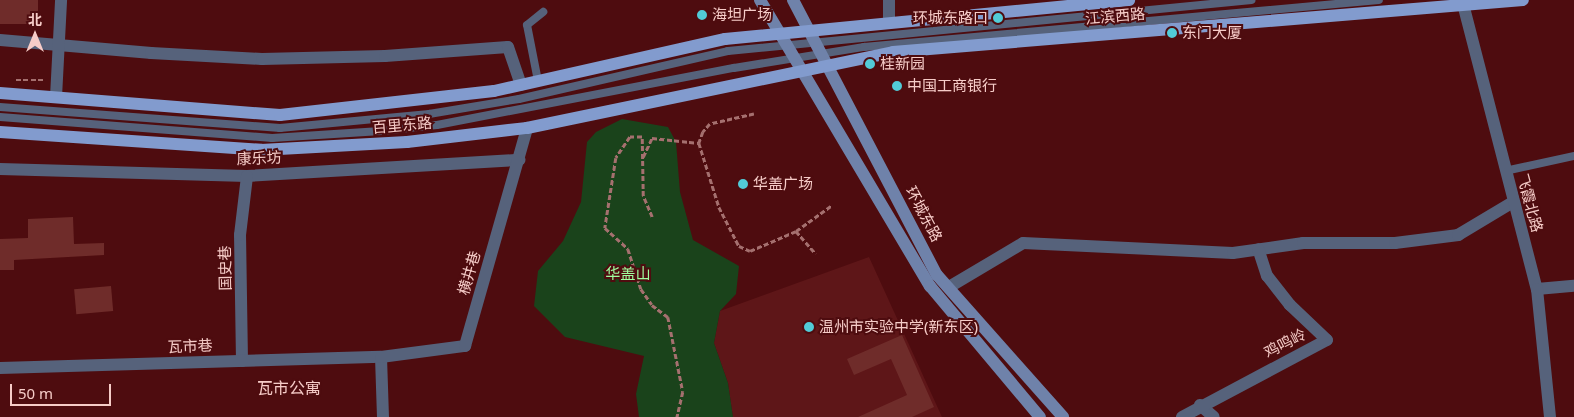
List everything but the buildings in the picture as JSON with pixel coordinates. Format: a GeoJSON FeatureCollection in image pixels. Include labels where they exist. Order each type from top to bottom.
{"type":"FeatureCollection","features":[{"type":"Feature","properties":{"kind":"main road","name":"环城东路"},"geometry":{"type":"LineString","coordinates":[[760,0],[930,286],[1040,417]]}},
{"type":"Feature","properties":{"kind":"main road","name":"环城东路"},"geometry":{"type":"LineString","coordinates":[[793,0],[811,30],[937,275],[1062,417]]}},
{"type":"Feature","properties":{"kind":"main road","name":"江滨西路"},"geometry":{"type":"LineString","coordinates":[[778,32],[1129,0]]}},
{"type":"Feature","properties":{"kind":"main road","name":"江滨西路"},"geometry":{"type":"LineString","coordinates":[[802,70],[823,54],[893,52],[1462,2],[1523,0]]}},
{"type":"Feature","properties":{"kind":"main road","name":"百里东路"},"geometry":{"type":"LineString","coordinates":[[0,93],[280,115],[494,91],[715,41],[778,32]]}},
{"type":"Feature","properties":{"kind":"main road","name":"百里东路"},"geometry":{"type":"LineString","coordinates":[[0,132],[261,150],[407,142],[527,128],[802,70]]}},
{"type":"Feature","properties":{"kind":"street"},"geometry":{"type":"LineString","coordinates":[[56,97],[61,0]]}},
{"type":"Feature","properties":{"kind":"street"},"geometry":{"type":"LineString","coordinates":[[889,0],[889,21]]}},
{"type":"Feature","properties":{"kind":"street","name":"飞霞北路"},"geometry":{"type":"LineString","coordinates":[[1462,2],[1537,289],[1550,417]]}},
{"type":"Feature","properties":{"kind":"street"},"geometry":{"type":"LineString","coordinates":[[0,40],[59,43],[151,54],[262,59],[385,56],[508,47],[521,85]]}},
{"type":"Feature","properties":{"kind":"street","name":"横井巷"},"geometry":{"type":"LineString","coordinates":[[381,357],[465,346],[520,160],[527,128]]}},
{"type":"Feature","properties":{"kind":"street","name":"康乐坊"},"geometry":{"type":"LineString","coordinates":[[0,169],[247,176],[520,160]]}},
{"type":"Feature","properties":{"kind":"street","name":"国史巷"},"geometry":{"type":"LineString","coordinates":[[242,361],[240,235],[247,176]]}},
{"type":"Feature","properties":{"kind":"street"},"geometry":{"type":"LineString","coordinates":[[949,288],[1023,244],[1233,253],[1303,243],[1395,244],[1458,235],[1513,202]]}},
{"type":"Feature","properties":{"kind":"street","name":"鸡鸣岭"},"geometry":{"type":"LineString","coordinates":[[1182,417],[1200,405],[1327,340],[1290,305],[1267,276],[1258,249]]}},
{"type":"Feature","properties":{"kind":"street"},"geometry":{"type":"LineString","coordinates":[[1537,289],[1574,286]]}},
{"type":"Feature","properties":{"kind":"street"},"geometry":{"type":"LineString","coordinates":[[381,357],[383,417]]}},
{"type":"Feature","properties":{"kind":"street","name":"瓦市巷"},"geometry":{"type":"LineString","coordinates":[[0,368],[381,357]]}},
{"type":"Feature","properties":{"kind":"street"},"geometry":{"type":"LineString","coordinates":[[1200,405],[1214,417]]}},
{"type":"Feature","properties":{"kind":"lane"},"geometry":{"type":"LineString","coordinates":[[0,107],[280,128],[429,114],[519,99],[728,52],[787,47],[823,54],[860,37],[1252,0]]}},
{"type":"Feature","properties":{"kind":"lane"},"geometry":{"type":"LineString","coordinates":[[0,117],[272,138],[381,131],[437,126],[864,46],[1379,0]]}},
{"type":"Feature","properties":{"kind":"lane"},"geometry":{"type":"LineString","coordinates":[[538,81],[527,25],[543,12]]}},
{"type":"Feature","properties":{"kind":"lane"},"geometry":{"type":"LineString","coordinates":[[1505,171],[1574,156]]}},
{"type":"Feature","properties":{"kind":"path"},"geometry":{"type":"LineString","coordinates":[[9,80],[57,80]]}},
{"type":"Feature","properties":{"kind":"path"},"geometry":{"type":"LineString","coordinates":[[754,114],[710,124],[703,132],[700,143],[719,207],[739,246],[750,251],[796,231],[832,205]]}},
{"type":"Feature","properties":{"kind":"path"},"geometry":{"type":"LineString","coordinates":[[652,217],[643,196],[642,137],[630,137],[616,158],[605,228],[628,249],[641,289],[652,305],[668,317],[683,392],[677,417]]}},
{"type":"Feature","properties":{"kind":"path"},"geometry":{"type":"LineString","coordinates":[[643,158],[652,138],[700,143]]}},
{"type":"Feature","properties":{"kind":"path"},"geometry":{"type":"LineString","coordinates":[[796,231],[816,254]]}},
{"type":"Feature","properties":{"kind":"shaded area","name":"温州市实验中学(新东区)"},"geometry":{"type":"Polygon","coordinates":[[[869,257],[942,417],[733,417],[728,383],[714,343],[720,311],[869,257]]]}},
{"type":"Feature","properties":{"kind":"green space","name":"华盖山"},"geometry":{"type":"Polygon","coordinates":[[[622,119],[668,127],[676,142],[680,192],[693,240],[739,266],[736,294],[720,311],[714,343],[728,383],[733,417],[639,417],[636,394],[644,356],[565,337],[534,306],[538,271],[563,241],[581,202],[587,142],[596,132],[622,119]]]}},
{"type":"Feature","properties":{"kind":"place","name":"海坦广场"},"geometry":{"type":"Point","coordinates":[702,15]}},
{"type":"Feature","properties":{"kind":"place","name":"环城东路口"},"geometry":{"type":"Point","coordinates":[998,18]}},
{"type":"Feature","properties":{"kind":"place","name":"东门大厦"},"geometry":{"type":"Point","coordinates":[1172,33]}},
{"type":"Feature","properties":{"kind":"place","name":"桂新园"},"geometry":{"type":"Point","coordinates":[870,64]}},
{"type":"Feature","properties":{"kind":"place","name":"中国工商银行"},"geometry":{"type":"Point","coordinates":[897,86]}},
{"type":"Feature","properties":{"kind":"place","name":"华盖广场"},"geometry":{"type":"Point","coordinates":[743,184]}},
{"type":"Feature","properties":{"kind":"place","name":"温州市实验中学(新东区)"},"geometry":{"type":"Point","coordinates":[809,327]}},
{"type":"Feature","properties":{"kind":"district","name":"瓦市公寓"},"geometry":{"type":"Point","coordinates":[289,388]}}]}
